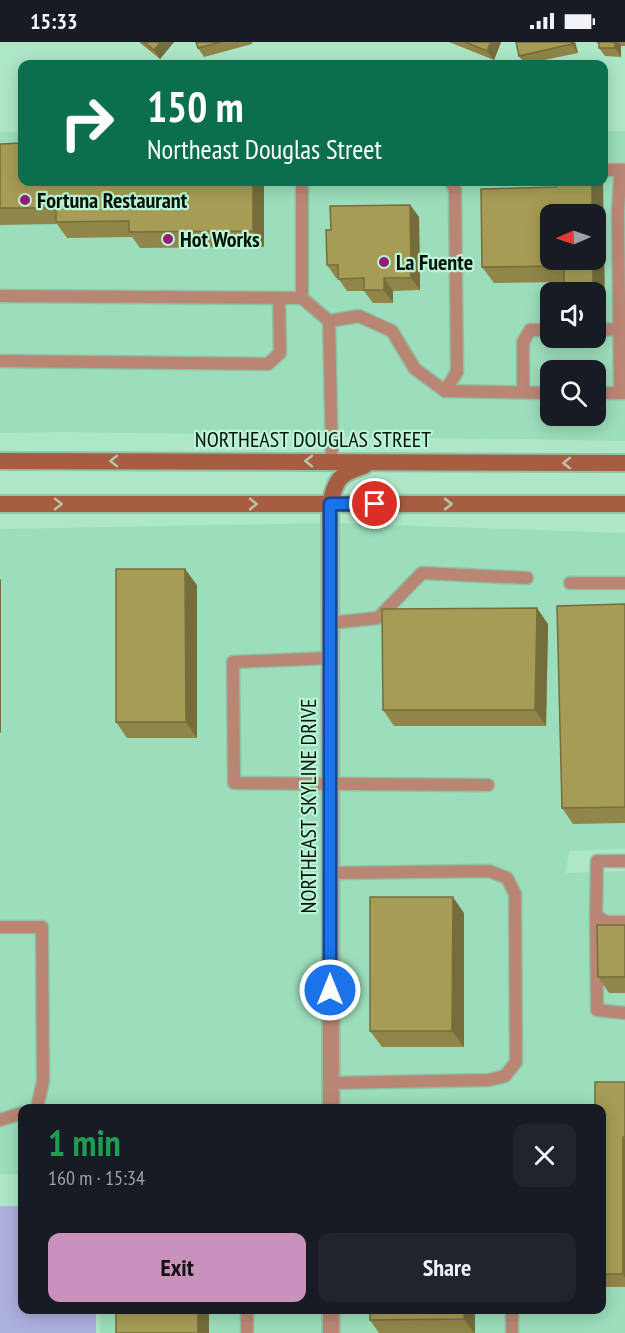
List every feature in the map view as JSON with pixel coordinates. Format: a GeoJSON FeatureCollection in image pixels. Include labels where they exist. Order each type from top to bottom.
{"type":"FeatureCollection","features":[{"type":"Feature","properties":{"kind":"main road","name":"NORTHEAST DOUGLAS STREET"},"geometry":{"type":"LineString","coordinates":[[0,461],[625,463]]}},
{"type":"Feature","properties":{"kind":"main road"},"geometry":{"type":"LineString","coordinates":[[330,504],[335,483],[346,471],[376,462]]}},
{"type":"Feature","properties":{"kind":"main road"},"geometry":{"type":"LineString","coordinates":[[0,504],[625,504]]}},
{"type":"Feature","properties":{"kind":"street","name":"NORTHEAST SKYLINE DRIVE"},"geometry":{"type":"LineString","coordinates":[[330,504],[331,1104]]}},
{"type":"Feature","properties":{"kind":"street"},"geometry":{"type":"LineString","coordinates":[[331,1314],[331,1333]]}},
{"type":"Feature","properties":{"kind":"lane"},"geometry":{"type":"LineString","coordinates":[[608,170],[625,171]]}},
{"type":"Feature","properties":{"kind":"lane"},"geometry":{"type":"LineString","coordinates":[[606,393],[623,393],[618,211],[620,178],[625,171]]}},
{"type":"Feature","properties":{"kind":"lane"},"geometry":{"type":"LineString","coordinates":[[302,186],[302,298]]}},
{"type":"Feature","properties":{"kind":"lane"},"geometry":{"type":"LineString","coordinates":[[445,392],[457,372],[455,190],[453,186]]}},
{"type":"Feature","properties":{"kind":"lane"},"geometry":{"type":"LineString","coordinates":[[0,296],[302,298],[329,321],[332,462]]}},
{"type":"Feature","properties":{"kind":"lane"},"geometry":{"type":"LineString","coordinates":[[0,361],[268,364],[280,353],[279,298]]}},
{"type":"Feature","properties":{"kind":"lane"},"geometry":{"type":"LineString","coordinates":[[329,321],[359,316],[392,331],[415,369],[445,392],[540,393]]}},
{"type":"Feature","properties":{"kind":"lane"},"geometry":{"type":"LineString","coordinates":[[606,330],[620,329]]}},
{"type":"Feature","properties":{"kind":"lane"},"geometry":{"type":"LineString","coordinates":[[523,393],[523,342],[530,330],[540,330]]}},
{"type":"Feature","properties":{"kind":"lane"},"geometry":{"type":"LineString","coordinates":[[330,623],[378,618],[422,573],[527,578]]}},
{"type":"Feature","properties":{"kind":"lane"},"geometry":{"type":"LineString","coordinates":[[570,583],[625,583]]}},
{"type":"Feature","properties":{"kind":"lane"},"geometry":{"type":"LineString","coordinates":[[330,658],[233,662],[234,783],[488,785]]}},
{"type":"Feature","properties":{"kind":"lane"},"geometry":{"type":"LineString","coordinates":[[625,861],[597,861],[596,916],[597,1010],[625,1013]]}},
{"type":"Feature","properties":{"kind":"lane"},"geometry":{"type":"LineString","coordinates":[[330,873],[489,871],[507,878],[515,894],[516,1050],[516,1062],[505,1076],[489,1080],[331,1083]]}},
{"type":"Feature","properties":{"kind":"lane"},"geometry":{"type":"LineString","coordinates":[[596,916],[606,922],[625,922]]}},
{"type":"Feature","properties":{"kind":"lane"},"geometry":{"type":"LineString","coordinates":[[0,927],[42,927],[43,1081],[38,1104]]}},
{"type":"Feature","properties":{"kind":"lane"},"geometry":{"type":"LineString","coordinates":[[0,1120],[18,1114]]}},
{"type":"Feature","properties":{"kind":"lane"},"geometry":{"type":"LineString","coordinates":[[247,1314],[247,1333]]}},
{"type":"Feature","properties":{"kind":"lane"},"geometry":{"type":"LineString","coordinates":[[512,1314],[512,1333]]}},
{"type":"Feature","properties":{"kind":"shaded area"},"geometry":{"type":"Polygon","coordinates":[[[608,131],[625,131],[625,441],[64,432],[0,433],[0,132],[18,132],[18,186],[608,186],[608,131]]]}},
{"type":"Feature","properties":{"kind":"shaded area"},"geometry":{"type":"Polygon","coordinates":[[[330,523],[625,533],[625,849],[569,851],[566,873],[625,871],[625,1333],[100,1333],[100,1314],[606,1314],[606,1104],[18,1104],[18,1174],[0,1174],[0,529],[330,523]]]}},
{"type":"Feature","properties":{"kind":"shaded area"},"geometry":{"type":"Polygon","coordinates":[[[0,1206],[18,1206],[18,1314],[96,1314],[96,1333],[0,1333],[0,1206]]]}},
{"type":"Feature","properties":{"kind":"building"},"geometry":{"type":"Polygon","coordinates":[[[144,42],[161,42],[154,50],[144,42]]]}},
{"type":"Feature","properties":{"kind":"building"},"geometry":{"type":"Polygon","coordinates":[[[196,42],[221,42],[198,48],[196,42]]]}},
{"type":"Feature","properties":{"kind":"building"},"geometry":{"type":"Polygon","coordinates":[[[465,42],[491,42],[487,51],[465,42]]]}},
{"type":"Feature","properties":{"kind":"building"},"geometry":{"type":"Polygon","coordinates":[[[516,42],[571,42],[572,44],[519,56],[516,42]]]}},
{"type":"Feature","properties":{"kind":"building"},"geometry":{"type":"Polygon","coordinates":[[[599,42],[615,42],[615,48],[599,48],[599,42]]]}},
{"type":"Feature","properties":{"kind":"building"},"geometry":{"type":"Polygon","coordinates":[[[18,143],[18,186],[253,186],[253,231],[129,232],[129,221],[56,222],[56,208],[0,208],[0,144],[18,143]]]}},
{"type":"Feature","properties":{"kind":"building"},"geometry":{"type":"Polygon","coordinates":[[[592,186],[592,204],[540,204],[540,266],[482,267],[481,189],[592,186]]]}},
{"type":"Feature","properties":{"kind":"building"},"geometry":{"type":"Polygon","coordinates":[[[410,205],[411,278],[384,278],[384,290],[364,290],[364,278],[338,279],[338,265],[327,265],[326,230],[331,230],[330,206],[410,205]]]}},
{"type":"Feature","properties":{"kind":"building"},"geometry":{"type":"Polygon","coordinates":[[[564,270],[593,270],[593,282],[564,282],[564,270]]]}},
{"type":"Feature","properties":{"kind":"building"},"geometry":{"type":"Polygon","coordinates":[[[116,569],[185,569],[186,722],[116,722],[116,569]]]}},
{"type":"Feature","properties":{"kind":"building"},"geometry":{"type":"Polygon","coordinates":[[[625,604],[625,807],[562,808],[557,606],[625,604]]]}},
{"type":"Feature","properties":{"kind":"building"},"geometry":{"type":"Polygon","coordinates":[[[537,608],[535,710],[383,710],[382,609],[537,608]]]}},
{"type":"Feature","properties":{"kind":"building"},"geometry":{"type":"Polygon","coordinates":[[[370,897],[453,897],[452,1031],[370,1031],[370,897]]]}},
{"type":"Feature","properties":{"kind":"building"},"geometry":{"type":"Polygon","coordinates":[[[597,925],[625,925],[625,977],[598,977],[597,925]]]}},
{"type":"Feature","properties":{"kind":"building"},"geometry":{"type":"Polygon","coordinates":[[[595,1082],[625,1082],[623,1274],[606,1274],[606,1104],[595,1104],[595,1082]]]}},
{"type":"Feature","properties":{"kind":"building"},"geometry":{"type":"Polygon","coordinates":[[[116,1314],[198,1314],[198,1333],[116,1333],[116,1314]]]}},
{"type":"Feature","properties":{"kind":"building"},"geometry":{"type":"Polygon","coordinates":[[[370,1314],[464,1314],[464,1319],[370,1320],[370,1314]]]}},
{"type":"Feature","properties":{"kind":"place","name":"Fortuna Restaurant"},"geometry":{"type":"Point","coordinates":[25,200]}},
{"type":"Feature","properties":{"kind":"place","name":"Hot Works"},"geometry":{"type":"Point","coordinates":[168,239]}},
{"type":"Feature","properties":{"kind":"place","name":"La Fuente"},"geometry":{"type":"Point","coordinates":[384,262]}},
{"type":"Feature","properties":{"kind":"route"},"geometry":{"type":"LineString","coordinates":[[330,990],[330,504],[375,504]]}}]}
